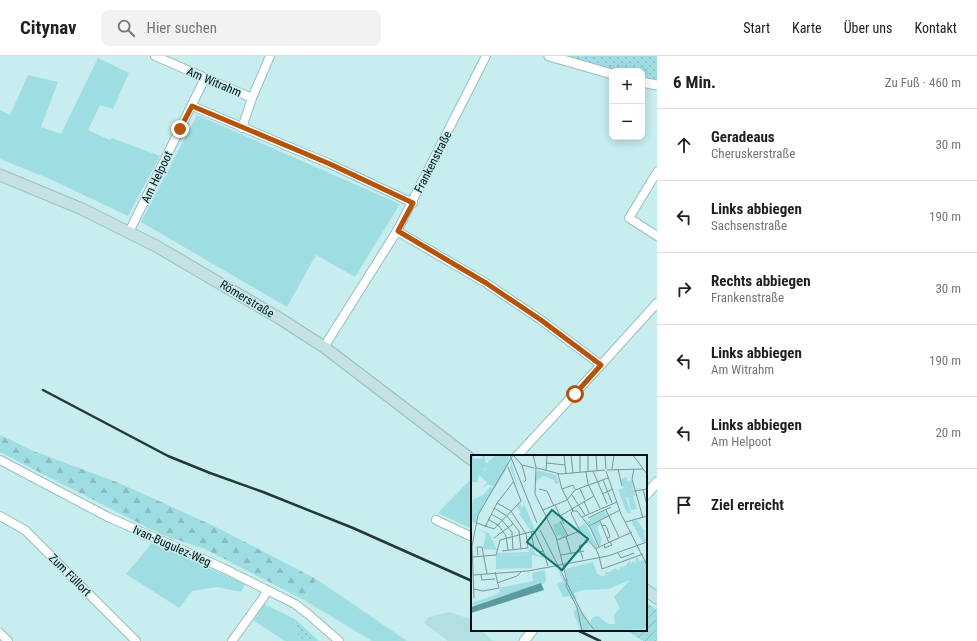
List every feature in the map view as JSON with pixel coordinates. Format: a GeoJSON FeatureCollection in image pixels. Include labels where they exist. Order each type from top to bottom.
{"type":"FeatureCollection","features":[{"type":"Feature","properties":{"kind":"main road","name":"Römerstraße"},"geometry":{"type":"LineString","coordinates":[[0,175],[74,206],[129,232],[156,246],[279,318],[324,347],[471,459]]}},
{"type":"Feature","properties":{"kind":"main road"},"geometry":{"type":"LineString","coordinates":[[647,591],[657,598]]}},
{"type":"Feature","properties":{"kind":"street","name":"Am Witrahm"},"geometry":{"type":"LineString","coordinates":[[155,56],[252,98]]}},
{"type":"Feature","properties":{"kind":"street"},"geometry":{"type":"LineString","coordinates":[[242,128],[252,98],[270,56]]}},
{"type":"Feature","properties":{"kind":"street","name":"Frankenstraße"},"geometry":{"type":"LineString","coordinates":[[324,347],[398,231],[486,56]]}},
{"type":"Feature","properties":{"kind":"street"},"geometry":{"type":"LineString","coordinates":[[549,56],[609,73]]}},
{"type":"Feature","properties":{"kind":"street","name":"Am Helpoot"},"geometry":{"type":"LineString","coordinates":[[129,232],[205,78]]}},
{"type":"Feature","properties":{"kind":"street"},"geometry":{"type":"LineString","coordinates":[[645,83],[657,85]]}},
{"type":"Feature","properties":{"kind":"street"},"geometry":{"type":"LineString","coordinates":[[192,106],[330,164],[413,203]]}},
{"type":"Feature","properties":{"kind":"street"},"geometry":{"type":"LineString","coordinates":[[657,172],[629,218],[657,236]]}},
{"type":"Feature","properties":{"kind":"street"},"geometry":{"type":"LineString","coordinates":[[398,231],[486,283],[541,320],[601,365]]}},
{"type":"Feature","properties":{"kind":"street"},"geometry":{"type":"LineString","coordinates":[[518,455],[657,303]]}},
{"type":"Feature","properties":{"kind":"street","name":"Ivan-Bugulez-Weg"},"geometry":{"type":"LineString","coordinates":[[0,460],[108,518],[223,568],[295,604],[339,641]]}},
{"type":"Feature","properties":{"kind":"street"},"geometry":{"type":"LineString","coordinates":[[647,494],[657,482]]}},
{"type":"Feature","properties":{"kind":"street","name":"Zum Füllort"},"geometry":{"type":"LineString","coordinates":[[0,516],[25,530],[136,641]]}},
{"type":"Feature","properties":{"kind":"street"},"geometry":{"type":"LineString","coordinates":[[436,520],[471,537]]}},
{"type":"Feature","properties":{"kind":"street"},"geometry":{"type":"LineString","coordinates":[[232,641],[263,598],[267,590]]}},
{"type":"Feature","properties":{"kind":"street"},"geometry":{"type":"LineString","coordinates":[[524,641],[531,631]]}},
{"type":"Feature","properties":{"kind":"street"},"geometry":{"type":"LineString","coordinates":[[0,633],[8,641]]}},
{"type":"Feature","properties":{"kind":"shaded area"},"geometry":{"type":"Polygon","coordinates":[[[450,612],[471,620],[471,631],[484,631],[483,632],[493,641],[448,641],[424,623],[428,617],[450,612]]]}},
{"type":"Feature","properties":{"kind":"green space"},"geometry":{"type":"Polygon","coordinates":[[[563,56],[657,56],[657,82],[645,80],[645,68],[609,68],[609,70],[563,56]]]}},
{"type":"Feature","properties":{"kind":"green space"},"geometry":{"type":"Polygon","coordinates":[[[98,58],[129,73],[113,109],[100,105],[88,130],[110,140],[112,138],[160,156],[128,216],[50,179],[0,159],[0,110],[10,115],[28,75],[58,82],[41,127],[61,134],[98,58]]]}},
{"type":"Feature","properties":{"kind":"green space"},"geometry":{"type":"Polygon","coordinates":[[[197,115],[400,204],[355,277],[316,255],[287,307],[141,222],[197,115]]]}},
{"type":"Feature","properties":{"kind":"green space"},"geometry":{"type":"Polygon","coordinates":[[[0,435],[31,450],[119,483],[214,526],[316,579],[304,600],[205,549],[160,534],[0,452],[0,435]]]}},
{"type":"Feature","properties":{"kind":"green space"},"geometry":{"type":"Polygon","coordinates":[[[470,480],[471,480],[471,529],[438,513],[470,480]]]}},
{"type":"Feature","properties":{"kind":"green space"},"geometry":{"type":"Polygon","coordinates":[[[152,543],[245,584],[241,592],[217,587],[192,591],[179,608],[126,574],[152,543]]]}},
{"type":"Feature","properties":{"kind":"green space"},"geometry":{"type":"Polygon","coordinates":[[[316,579],[407,641],[372,641],[304,600],[316,579]]]}},
{"type":"Feature","properties":{"kind":"green space"},"geometry":{"type":"Polygon","coordinates":[[[647,603],[657,610],[657,641],[643,641],[628,631],[647,631],[647,603]]]}},
{"type":"Feature","properties":{"kind":"green space"},"geometry":{"type":"Polygon","coordinates":[[[264,604],[295,619],[299,641],[285,641],[254,621],[264,604]]]}},
{"type":"Feature","properties":{"kind":"green space"},"geometry":{"type":"Polygon","coordinates":[[[295,619],[319,641],[299,641],[295,619]]]}},
{"type":"Feature","properties":{"kind":"railway"},"geometry":{"type":"LineString","coordinates":[[43,390],[168,456],[353,528],[471,581]]}},
{"type":"Feature","properties":{"kind":"railway"},"geometry":{"type":"LineString","coordinates":[[579,631],[600,641]]}},
{"type":"Feature","properties":{"kind":"route"},"geometry":{"type":"LineString","coordinates":[[180,129],[192,106],[330,164],[413,203],[398,231],[486,283],[541,320],[601,365],[575,394]]}}]}
